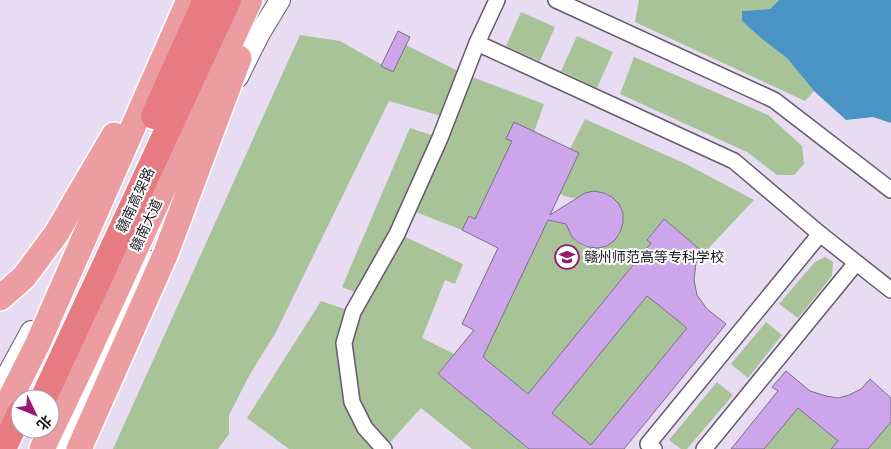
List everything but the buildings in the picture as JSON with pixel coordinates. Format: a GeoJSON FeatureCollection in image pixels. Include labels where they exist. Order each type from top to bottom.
{"type":"FeatureCollection","features":[{"type":"Feature","properties":{"kind":"highway","name":"赣南高架路"},"geometry":{"type":"LineString","coordinates":[[31,389],[206,0]]}},
{"type":"Feature","properties":{"kind":"highway","name":"赣南高架路"},"geometry":{"type":"LineString","coordinates":[[48,389],[228,0]]}},
{"type":"Feature","properties":{"kind":"highway"},"geometry":{"type":"LineString","coordinates":[[3,449],[10,434]]}},
{"type":"Feature","properties":{"kind":"main road"},"geometry":{"type":"LineString","coordinates":[[0,419],[38,343],[189,0]]}},
{"type":"Feature","properties":{"kind":"main road","name":"赣南大道"},"geometry":{"type":"LineString","coordinates":[[42,449],[250,0]]}},
{"type":"Feature","properties":{"kind":"main road"},"geometry":{"type":"LineString","coordinates":[[79,449],[166,252],[260,0]]}},
{"type":"Feature","properties":{"kind":"main road"},"geometry":{"type":"LineString","coordinates":[[0,298],[24,276],[56,234],[170,41]]}},
{"type":"Feature","properties":{"kind":"street"},"geometry":{"type":"LineString","coordinates":[[0,388],[28,337],[178,0]]}},
{"type":"Feature","properties":{"kind":"street"},"geometry":{"type":"LineString","coordinates":[[61,449],[98,367],[260,32],[280,0]]}},
{"type":"Feature","properties":{"kind":"street"},"geometry":{"type":"LineString","coordinates":[[384,449],[365,428],[352,402],[344,343],[353,312],[397,234],[440,138],[477,43],[497,0]]}},
{"type":"Feature","properties":{"kind":"street"},"geometry":{"type":"LineString","coordinates":[[556,0],[774,100],[891,190]]}},
{"type":"Feature","properties":{"kind":"street"},"geometry":{"type":"LineString","coordinates":[[477,43],[734,161],[820,234],[891,290]]}},
{"type":"Feature","properties":{"kind":"street"},"geometry":{"type":"LineString","coordinates":[[88,449],[201,190],[246,61]]}},
{"type":"Feature","properties":{"kind":"street"},"geometry":{"type":"LineString","coordinates":[[654,449],[648,444],[820,234]]}},
{"type":"Feature","properties":{"kind":"street"},"geometry":{"type":"LineString","coordinates":[[704,449],[856,263]]}},
{"type":"Feature","properties":{"kind":"green space"},"geometry":{"type":"Polygon","coordinates":[[[639,0],[779,0],[770,9],[742,11],[742,21],[787,58],[814,91],[805,101],[635,22],[639,0]]]}},
{"type":"Feature","properties":{"kind":"green space"},"geometry":{"type":"Polygon","coordinates":[[[521,12],[555,27],[540,61],[506,46],[521,12]]]}},
{"type":"Feature","properties":{"kind":"green space"},"geometry":{"type":"Polygon","coordinates":[[[300,35],[340,41],[393,71],[406,45],[464,74],[544,104],[534,132],[507,139],[512,141],[475,219],[469,216],[462,230],[408,209],[397,233],[463,264],[455,284],[445,280],[422,338],[454,354],[438,374],[529,449],[472,449],[421,408],[384,449],[289,449],[247,418],[321,301],[353,312],[362,295],[342,287],[410,128],[440,138],[448,118],[389,101],[276,332],[249,376],[229,415],[229,434],[218,449],[113,449],[300,35]]]}},
{"type":"Feature","properties":{"kind":"green space"},"geometry":{"type":"Polygon","coordinates":[[[577,36],[613,52],[597,88],[561,71],[577,36]]]}},
{"type":"Feature","properties":{"kind":"green space"},"geometry":{"type":"Polygon","coordinates":[[[634,57],[768,115],[802,146],[804,164],[794,175],[777,175],[747,152],[620,94],[634,57]]]}},
{"type":"Feature","properties":{"kind":"green space"},"geometry":{"type":"Polygon","coordinates":[[[585,119],[686,164],[754,200],[704,253],[664,219],[647,239],[651,243],[528,394],[473,349],[548,220],[568,225],[572,236],[579,244],[589,248],[598,248],[607,244],[621,230],[623,220],[621,209],[608,194],[597,192],[575,198],[560,194],[579,153],[570,149],[585,119]]]}},
{"type":"Feature","properties":{"kind":"green space"},"geometry":{"type":"Polygon","coordinates":[[[825,257],[833,262],[832,276],[798,318],[779,304],[815,262],[825,257]]]}},
{"type":"Feature","properties":{"kind":"green space"},"geometry":{"type":"Polygon","coordinates":[[[647,296],[687,328],[591,445],[552,413],[647,296]]]}},
{"type":"Feature","properties":{"kind":"green space"},"geometry":{"type":"Polygon","coordinates":[[[766,322],[782,335],[748,378],[731,364],[766,322]]]}},
{"type":"Feature","properties":{"kind":"green space"},"geometry":{"type":"Polygon","coordinates":[[[717,382],[733,395],[687,449],[681,449],[669,440],[717,382]]]}},
{"type":"Feature","properties":{"kind":"green space"},"geometry":{"type":"Polygon","coordinates":[[[798,407],[838,441],[831,449],[764,449],[798,407]]]}},
{"type":"Feature","properties":{"kind":"green space"},"geometry":{"type":"Polygon","coordinates":[[[891,422],[891,449],[868,449],[891,422]]]}},
{"type":"Feature","properties":{"kind":"water"},"geometry":{"type":"Polygon","coordinates":[[[779,0],[891,0],[891,123],[873,117],[846,120],[814,91],[787,58],[742,21],[742,11],[770,9],[779,0]]]}},
{"type":"Feature","properties":{"kind":"place","name":"赣州师范高等专科学校"},"geometry":{"type":"Point","coordinates":[567,257]}}]}
